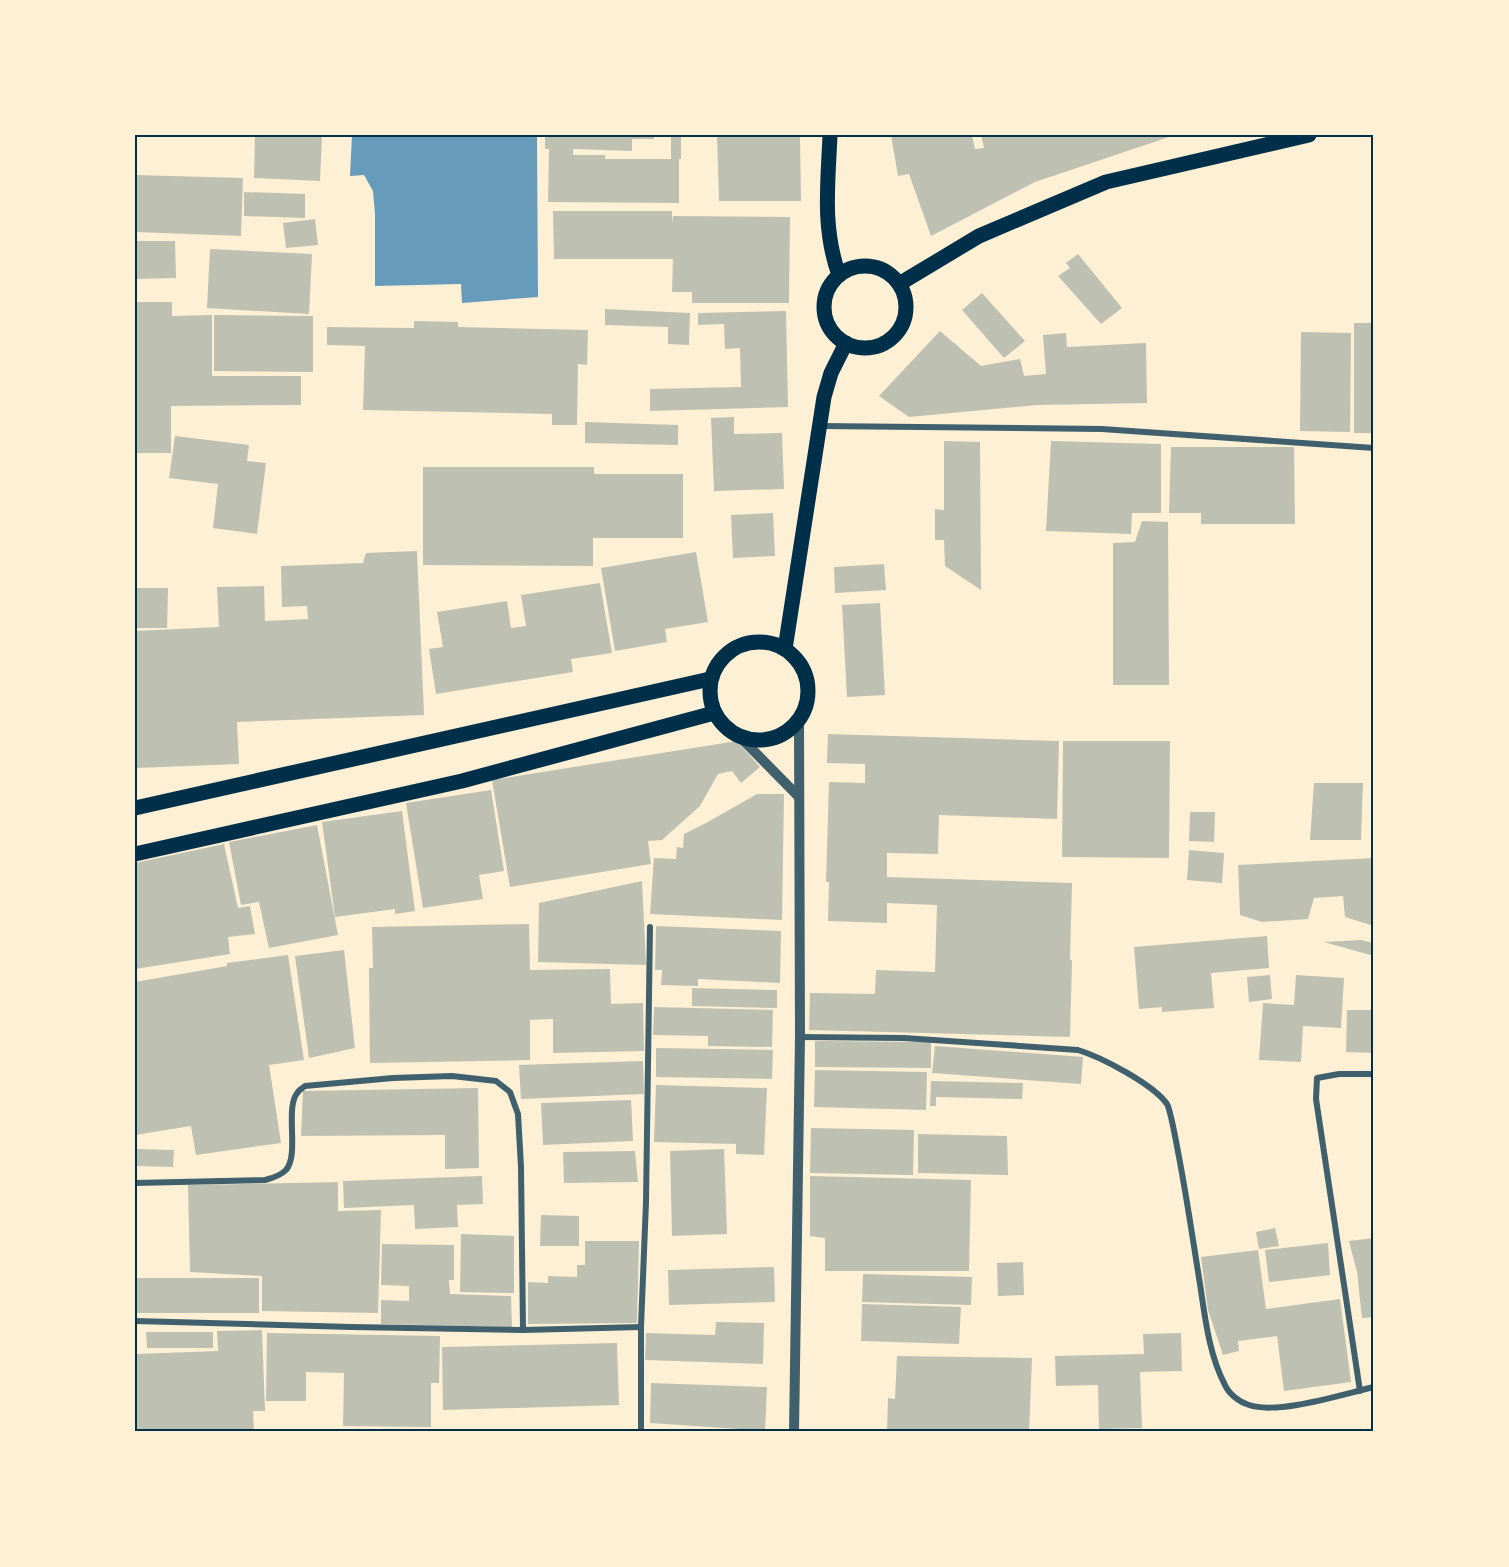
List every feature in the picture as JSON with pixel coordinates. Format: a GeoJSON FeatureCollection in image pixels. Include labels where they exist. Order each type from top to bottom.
{"type":"FeatureCollection","features":[{"type":"Feature","properties":{"kind":"main road"},"geometry":{"type":"LineString","coordinates":[[830,135],[828,237],[839,275]]}},
{"type":"Feature","properties":{"kind":"main road"},"geometry":{"type":"LineString","coordinates":[[899,284],[979,236],[1106,182],[1309,135]]}},
{"type":"Feature","properties":{"kind":"main road"},"geometry":{"type":"LineString","coordinates":[[864,266],[878,268],[899,284],[906,310],[903,323],[896,334],[885,343],[872,347],[859,347],[846,343],[835,335],[827,324],[824,311],[825,298],[830,285],[839,275],[864,266]]}},
{"type":"Feature","properties":{"kind":"main road"},"geometry":{"type":"LineString","coordinates":[[785,649],[824,397],[831,373],[846,343]]}},
{"type":"Feature","properties":{"kind":"main road"},"geometry":{"type":"LineString","coordinates":[[755,642],[771,643],[785,649],[797,660],[805,673],[808,689],[806,705],[799,719],[788,730],[773,738],[755,740],[739,736],[724,727],[714,713],[709,696],[710,680],[716,665],[726,653],[740,645],[755,642]]}},
{"type":"Feature","properties":{"kind":"main road"},"geometry":{"type":"LineString","coordinates":[[135,808],[710,680]]}},
{"type":"Feature","properties":{"kind":"main road"},"geometry":{"type":"LineString","coordinates":[[135,854],[462,781],[714,713]]}},
{"type":"Feature","properties":{"kind":"street"},"geometry":{"type":"LineString","coordinates":[[819,426],[1102,429],[1374,448]]}},
{"type":"Feature","properties":{"kind":"street"},"geometry":{"type":"LineString","coordinates":[[794,1432],[800,1037],[799,719]]}},
{"type":"Feature","properties":{"kind":"street"},"geometry":{"type":"LineString","coordinates":[[739,736],[799,797]]}},
{"type":"Feature","properties":{"kind":"street"},"geometry":{"type":"LineString","coordinates":[[641,1432],[641,1327],[646,1202],[650,927]]}},
{"type":"Feature","properties":{"kind":"street"},"geometry":{"type":"LineString","coordinates":[[800,1037],[904,1038],[1078,1050],[1095,1055],[1126,1073],[1148,1087],[1167,1105],[1181,1166],[1207,1327],[1217,1367],[1226,1387],[1236,1398],[1250,1406],[1281,1408],[1374,1388]]}},
{"type":"Feature","properties":{"kind":"street"},"geometry":{"type":"LineString","coordinates":[[1360,1390],[1316,1088],[1317,1078],[1339,1074],[1374,1074]]}},
{"type":"Feature","properties":{"kind":"street"},"geometry":{"type":"LineString","coordinates":[[135,1183],[265,1180],[278,1176],[286,1171],[289,1165],[293,1102],[297,1092],[306,1086],[393,1078],[452,1076],[496,1081],[510,1092],[518,1114],[523,1329]]}},
{"type":"Feature","properties":{"kind":"street"},"geometry":{"type":"LineString","coordinates":[[135,1321],[374,1328],[641,1327]]}},
{"type":"Feature","properties":{"kind":"water"},"geometry":{"type":"Polygon","coordinates":[[[352,135],[537,135],[538,297],[462,303],[461,284],[375,286],[373,191],[364,175],[350,176],[352,135]]]}},
{"type":"Feature","properties":{"kind":"building"},"geometry":{"type":"Polygon","coordinates":[[[255,135],[322,135],[320,181],[254,178],[255,135]]]}},
{"type":"Feature","properties":{"kind":"building"},"geometry":{"type":"Polygon","coordinates":[[[545,135],[654,135],[654,139],[632,139],[632,151],[573,149],[573,155],[605,155],[605,159],[671,159],[671,135],[681,135],[679,203],[548,202],[549,149],[545,149],[545,135]]]}},
{"type":"Feature","properties":{"kind":"building"},"geometry":{"type":"Polygon","coordinates":[[[717,135],[800,135],[801,201],[719,201],[717,135]]]}},
{"type":"Feature","properties":{"kind":"building"},"geometry":{"type":"Polygon","coordinates":[[[891,135],[972,135],[975,149],[984,148],[981,135],[1172,136],[1035,182],[931,236],[909,174],[898,176],[891,135]]]}},
{"type":"Feature","properties":{"kind":"building"},"geometry":{"type":"Polygon","coordinates":[[[135,175],[243,178],[241,236],[135,232],[135,175]]]}},
{"type":"Feature","properties":{"kind":"building"},"geometry":{"type":"Polygon","coordinates":[[[244,192],[305,194],[305,218],[244,216],[244,192]]]}},
{"type":"Feature","properties":{"kind":"building"},"geometry":{"type":"Polygon","coordinates":[[[553,211],[672,211],[672,223],[673,216],[790,217],[789,303],[692,303],[692,292],[672,292],[673,259],[554,259],[553,211]]]}},
{"type":"Feature","properties":{"kind":"building"},"geometry":{"type":"Polygon","coordinates":[[[315,219],[318,245],[286,248],[283,223],[315,219]]]}},
{"type":"Feature","properties":{"kind":"building"},"geometry":{"type":"Polygon","coordinates":[[[135,241],[175,241],[176,278],[135,279],[135,241]]]}},
{"type":"Feature","properties":{"kind":"building"},"geometry":{"type":"Polygon","coordinates":[[[210,249],[312,254],[309,314],[207,308],[210,249]]]}},
{"type":"Feature","properties":{"kind":"building"},"geometry":{"type":"Polygon","coordinates":[[[1078,254],[1122,308],[1101,324],[1058,276],[1070,268],[1066,263],[1078,254]]]}},
{"type":"Feature","properties":{"kind":"building"},"geometry":{"type":"Polygon","coordinates":[[[982,293],[1025,341],[1004,358],[962,310],[982,293]]]}},
{"type":"Feature","properties":{"kind":"building"},"geometry":{"type":"Polygon","coordinates":[[[135,302],[172,302],[172,316],[212,315],[212,376],[301,376],[301,405],[171,406],[171,453],[135,453],[135,302]]]}},
{"type":"Feature","properties":{"kind":"building"},"geometry":{"type":"Polygon","coordinates":[[[605,309],[690,313],[689,345],[668,344],[668,327],[605,325],[605,309]]]}},
{"type":"Feature","properties":{"kind":"building"},"geometry":{"type":"Polygon","coordinates":[[[786,311],[788,407],[650,411],[650,389],[741,387],[740,348],[725,349],[724,324],[698,325],[698,313],[786,311]]]}},
{"type":"Feature","properties":{"kind":"building"},"geometry":{"type":"Polygon","coordinates":[[[214,315],[313,316],[313,372],[214,371],[214,315]]]}},
{"type":"Feature","properties":{"kind":"building"},"geometry":{"type":"Polygon","coordinates":[[[414,321],[458,322],[458,327],[588,330],[587,365],[578,364],[577,425],[552,425],[552,414],[363,410],[365,346],[327,345],[327,327],[414,328],[414,321]]]}},
{"type":"Feature","properties":{"kind":"building"},"geometry":{"type":"Polygon","coordinates":[[[1354,323],[1374,323],[1374,433],[1354,433],[1354,323]]]}},
{"type":"Feature","properties":{"kind":"building"},"geometry":{"type":"Polygon","coordinates":[[[940,331],[981,366],[1020,359],[1024,376],[1046,374],[1043,335],[1066,333],[1067,347],[1146,343],[1147,403],[1037,405],[909,417],[879,396],[940,331]]]}},
{"type":"Feature","properties":{"kind":"building"},"geometry":{"type":"Polygon","coordinates":[[[1301,332],[1351,333],[1350,432],[1300,431],[1301,332]]]}},
{"type":"Feature","properties":{"kind":"building"},"geometry":{"type":"Polygon","coordinates":[[[734,417],[734,434],[782,433],[784,489],[714,491],[711,418],[734,417]]]}},
{"type":"Feature","properties":{"kind":"building"},"geometry":{"type":"Polygon","coordinates":[[[585,422],[678,425],[678,445],[585,443],[585,422]]]}},
{"type":"Feature","properties":{"kind":"building"},"geometry":{"type":"Polygon","coordinates":[[[175,436],[249,445],[247,461],[266,463],[257,534],[213,528],[218,484],[169,478],[175,436]]]}},
{"type":"Feature","properties":{"kind":"building"},"geometry":{"type":"Polygon","coordinates":[[[944,441],[980,442],[981,590],[945,566],[944,540],[935,540],[935,509],[944,510],[944,441]]]}},
{"type":"Feature","properties":{"kind":"building"},"geometry":{"type":"Polygon","coordinates":[[[1051,441],[1161,444],[1161,513],[1132,513],[1131,534],[1046,531],[1051,441]]]}},
{"type":"Feature","properties":{"kind":"building"},"geometry":{"type":"Polygon","coordinates":[[[1171,447],[1294,447],[1295,524],[1201,524],[1201,513],[1169,513],[1171,447]]]}},
{"type":"Feature","properties":{"kind":"building"},"geometry":{"type":"Polygon","coordinates":[[[423,467],[594,467],[594,474],[683,474],[683,538],[593,538],[593,566],[423,565],[423,467]]]}},
{"type":"Feature","properties":{"kind":"building"},"geometry":{"type":"Polygon","coordinates":[[[773,513],[775,556],[733,558],[731,515],[773,513]]]}},
{"type":"Feature","properties":{"kind":"building"},"geometry":{"type":"Polygon","coordinates":[[[1142,521],[1168,522],[1169,685],[1113,685],[1113,543],[1135,542],[1142,521]]]}},
{"type":"Feature","properties":{"kind":"building"},"geometry":{"type":"Polygon","coordinates":[[[417,551],[424,715],[237,722],[239,764],[135,768],[135,631],[219,627],[217,587],[264,586],[265,621],[308,619],[307,606],[282,607],[281,566],[363,563],[366,553],[417,551]]]}},
{"type":"Feature","properties":{"kind":"building"},"geometry":{"type":"Polygon","coordinates":[[[696,552],[708,622],[665,629],[667,642],[615,651],[601,568],[696,552]]]}},
{"type":"Feature","properties":{"kind":"building"},"geometry":{"type":"Polygon","coordinates":[[[884,564],[886,590],[835,593],[834,567],[884,564]]]}},
{"type":"Feature","properties":{"kind":"building"},"geometry":{"type":"Polygon","coordinates":[[[600,583],[612,653],[571,659],[573,672],[436,694],[429,649],[443,647],[437,612],[507,601],[511,628],[526,626],[521,595],[600,583]]]}},
{"type":"Feature","properties":{"kind":"building"},"geometry":{"type":"Polygon","coordinates":[[[135,588],[168,588],[167,628],[135,628],[135,588]]]}},
{"type":"Feature","properties":{"kind":"building"},"geometry":{"type":"Polygon","coordinates":[[[880,603],[885,695],[847,697],[842,605],[880,603]]]}},
{"type":"Feature","properties":{"kind":"building"},"geometry":{"type":"Polygon","coordinates":[[[828,734],[1059,741],[1057,819],[939,815],[938,854],[887,853],[887,877],[1072,883],[1070,1037],[809,1030],[810,993],[875,994],[876,970],[935,972],[937,905],[887,903],[887,923],[828,921],[829,882],[826,882],[829,782],[865,783],[865,764],[827,763],[828,734]]]}},
{"type":"Feature","properties":{"kind":"building"},"geometry":{"type":"Polygon","coordinates":[[[737,741],[760,767],[741,783],[732,771],[718,774],[700,806],[662,840],[648,841],[651,864],[510,887],[492,780],[737,741]]]}},
{"type":"Feature","properties":{"kind":"building"},"geometry":{"type":"Polygon","coordinates":[[[1063,741],[1170,741],[1169,858],[1062,857],[1063,741]]]}},
{"type":"Feature","properties":{"kind":"building"},"geometry":{"type":"Polygon","coordinates":[[[1314,783],[1363,783],[1361,840],[1310,840],[1314,783]]]}},
{"type":"Feature","properties":{"kind":"building"},"geometry":{"type":"Polygon","coordinates":[[[491,790],[504,871],[479,875],[483,899],[423,908],[406,803],[491,790]]]}},
{"type":"Feature","properties":{"kind":"building"},"geometry":{"type":"Polygon","coordinates":[[[757,794],[784,794],[782,920],[650,914],[654,858],[676,859],[677,847],[683,848],[684,834],[757,794]]]}},
{"type":"Feature","properties":{"kind":"building"},"geometry":{"type":"Polygon","coordinates":[[[402,811],[415,911],[395,914],[395,909],[335,917],[322,822],[402,811]]]}},
{"type":"Feature","properties":{"kind":"building"},"geometry":{"type":"Polygon","coordinates":[[[1190,812],[1215,812],[1214,842],[1189,841],[1190,812]]]}},
{"type":"Feature","properties":{"kind":"building"},"geometry":{"type":"Polygon","coordinates":[[[317,825],[338,935],[269,948],[259,902],[241,905],[229,842],[317,825]]]}},
{"type":"Feature","properties":{"kind":"building"},"geometry":{"type":"Polygon","coordinates":[[[224,844],[238,908],[250,906],[255,934],[228,937],[230,954],[135,969],[135,863],[224,844]]]}},
{"type":"Feature","properties":{"kind":"building"},"geometry":{"type":"Polygon","coordinates":[[[1189,850],[1224,853],[1222,883],[1187,880],[1189,850]]]}},
{"type":"Feature","properties":{"kind":"building"},"geometry":{"type":"Polygon","coordinates":[[[1374,858],[1374,926],[1345,917],[1343,896],[1314,898],[1308,919],[1262,922],[1240,915],[1238,865],[1374,858]]]}},
{"type":"Feature","properties":{"kind":"building"},"geometry":{"type":"Polygon","coordinates":[[[642,881],[646,965],[538,962],[539,903],[642,881]]]}},
{"type":"Feature","properties":{"kind":"building"},"geometry":{"type":"Polygon","coordinates":[[[529,924],[530,970],[610,969],[611,1004],[643,1003],[644,1051],[553,1053],[553,1019],[530,1020],[530,1060],[370,1063],[369,968],[373,968],[372,927],[529,924]]]}},
{"type":"Feature","properties":{"kind":"building"},"geometry":{"type":"Polygon","coordinates":[[[656,926],[781,931],[780,983],[698,979],[698,986],[661,985],[662,970],[655,970],[656,926]]]}},
{"type":"Feature","properties":{"kind":"building"},"geometry":{"type":"Polygon","coordinates":[[[1267,936],[1269,968],[1211,973],[1214,1008],[1162,1012],[1162,1007],[1139,1009],[1134,947],[1267,936]]]}},
{"type":"Feature","properties":{"kind":"building"},"geometry":{"type":"Polygon","coordinates":[[[1361,940],[1374,943],[1374,956],[1324,942],[1361,940]]]}},
{"type":"Feature","properties":{"kind":"building"},"geometry":{"type":"Polygon","coordinates":[[[344,950],[355,1048],[309,1058],[295,956],[344,950]]]}},
{"type":"Feature","properties":{"kind":"building"},"geometry":{"type":"Polygon","coordinates":[[[288,955],[304,1060],[269,1065],[281,1143],[196,1155],[191,1126],[135,1135],[135,982],[227,966],[227,963],[288,955]]]}},
{"type":"Feature","properties":{"kind":"building"},"geometry":{"type":"Polygon","coordinates":[[[1270,975],[1272,999],[1249,1002],[1247,977],[1270,975]]]}},
{"type":"Feature","properties":{"kind":"building"},"geometry":{"type":"Polygon","coordinates":[[[1296,975],[1344,978],[1341,1028],[1303,1026],[1301,1062],[1259,1060],[1263,1003],[1294,1005],[1296,975]]]}},
{"type":"Feature","properties":{"kind":"building"},"geometry":{"type":"Polygon","coordinates":[[[692,988],[777,990],[777,1008],[692,1006],[692,988]]]}},
{"type":"Feature","properties":{"kind":"building"},"geometry":{"type":"Polygon","coordinates":[[[654,1007],[773,1010],[772,1047],[708,1046],[708,1036],[653,1035],[654,1007]]]}},
{"type":"Feature","properties":{"kind":"building"},"geometry":{"type":"Polygon","coordinates":[[[1347,1010],[1374,1010],[1374,1053],[1346,1052],[1347,1010]]]}},
{"type":"Feature","properties":{"kind":"building"},"geometry":{"type":"Polygon","coordinates":[[[815,1041],[931,1042],[931,1068],[815,1067],[815,1041]]]}},
{"type":"Feature","properties":{"kind":"building"},"geometry":{"type":"Polygon","coordinates":[[[935,1046],[1083,1057],[1081,1084],[932,1073],[935,1046]]]}},
{"type":"Feature","properties":{"kind":"building"},"geometry":{"type":"Polygon","coordinates":[[[656,1048],[773,1050],[772,1079],[656,1077],[656,1048]]]}},
{"type":"Feature","properties":{"kind":"building"},"geometry":{"type":"Polygon","coordinates":[[[643,1061],[644,1094],[521,1099],[519,1065],[643,1061]]]}},
{"type":"Feature","properties":{"kind":"building"},"geometry":{"type":"Polygon","coordinates":[[[815,1070],[927,1072],[926,1110],[814,1107],[815,1070]]]}},
{"type":"Feature","properties":{"kind":"building"},"geometry":{"type":"Polygon","coordinates":[[[931,1081],[1023,1083],[1022,1099],[936,1097],[936,1106],[930,1106],[931,1081]]]}},
{"type":"Feature","properties":{"kind":"building"},"geometry":{"type":"Polygon","coordinates":[[[656,1085],[767,1088],[764,1155],[736,1154],[736,1144],[654,1142],[656,1085]]]}},
{"type":"Feature","properties":{"kind":"building"},"geometry":{"type":"Polygon","coordinates":[[[478,1088],[479,1168],[445,1169],[445,1135],[301,1136],[303,1091],[478,1088]]]}},
{"type":"Feature","properties":{"kind":"building"},"geometry":{"type":"Polygon","coordinates":[[[631,1100],[633,1141],[543,1145],[541,1103],[631,1100]]]}},
{"type":"Feature","properties":{"kind":"building"},"geometry":{"type":"Polygon","coordinates":[[[811,1128],[914,1130],[913,1175],[810,1173],[811,1128]]]}},
{"type":"Feature","properties":{"kind":"building"},"geometry":{"type":"Polygon","coordinates":[[[918,1134],[1007,1136],[1008,1175],[918,1173],[918,1134]]]}},
{"type":"Feature","properties":{"kind":"building"},"geometry":{"type":"Polygon","coordinates":[[[135,1149],[174,1150],[173,1167],[135,1166],[135,1149]]]}},
{"type":"Feature","properties":{"kind":"building"},"geometry":{"type":"Polygon","coordinates":[[[724,1149],[727,1234],[672,1236],[670,1151],[724,1149]]]}},
{"type":"Feature","properties":{"kind":"building"},"geometry":{"type":"Polygon","coordinates":[[[635,1151],[638,1182],[564,1183],[563,1152],[635,1151]]]}},
{"type":"Feature","properties":{"kind":"building"},"geometry":{"type":"Polygon","coordinates":[[[482,1176],[483,1204],[457,1205],[458,1227],[415,1229],[414,1205],[344,1208],[343,1181],[482,1176]]]}},
{"type":"Feature","properties":{"kind":"building"},"geometry":{"type":"Polygon","coordinates":[[[810,1176],[971,1180],[969,1271],[825,1271],[825,1238],[810,1236],[810,1176]]]}},
{"type":"Feature","properties":{"kind":"building"},"geometry":{"type":"Polygon","coordinates":[[[338,1182],[338,1211],[381,1210],[378,1313],[262,1311],[262,1276],[190,1272],[188,1185],[338,1182]]]}},
{"type":"Feature","properties":{"kind":"building"},"geometry":{"type":"Polygon","coordinates":[[[541,1215],[579,1216],[579,1246],[540,1246],[541,1215]]]}},
{"type":"Feature","properties":{"kind":"building"},"geometry":{"type":"Polygon","coordinates":[[[1275,1228],[1279,1246],[1259,1249],[1256,1232],[1275,1228]]]}},
{"type":"Feature","properties":{"kind":"building"},"geometry":{"type":"Polygon","coordinates":[[[461,1234],[514,1236],[514,1293],[460,1292],[461,1234]]]}},
{"type":"Feature","properties":{"kind":"building"},"geometry":{"type":"Polygon","coordinates":[[[1374,1238],[1374,1317],[1362,1318],[1357,1272],[1349,1241],[1374,1238]]]}},
{"type":"Feature","properties":{"kind":"building"},"geometry":{"type":"Polygon","coordinates":[[[585,1241],[639,1241],[637,1323],[528,1324],[528,1282],[548,1283],[548,1276],[577,1277],[577,1265],[585,1265],[585,1241]]]}},
{"type":"Feature","properties":{"kind":"building"},"geometry":{"type":"Polygon","coordinates":[[[1328,1243],[1330,1275],[1269,1282],[1265,1250],[1328,1243]]]}},
{"type":"Feature","properties":{"kind":"building"},"geometry":{"type":"Polygon","coordinates":[[[382,1244],[454,1245],[454,1280],[449,1280],[450,1294],[511,1296],[512,1327],[381,1324],[381,1300],[409,1301],[409,1286],[381,1285],[382,1244]]]}},
{"type":"Feature","properties":{"kind":"building"},"geometry":{"type":"Polygon","coordinates":[[[1258,1250],[1266,1309],[1340,1299],[1351,1382],[1284,1391],[1277,1336],[1238,1341],[1239,1351],[1223,1355],[1208,1310],[1201,1257],[1258,1250]]]}},
{"type":"Feature","properties":{"kind":"building"},"geometry":{"type":"Polygon","coordinates":[[[1023,1262],[1024,1295],[998,1296],[997,1263],[1023,1262]]]}},
{"type":"Feature","properties":{"kind":"building"},"geometry":{"type":"Polygon","coordinates":[[[774,1267],[775,1302],[669,1305],[668,1270],[774,1267]]]}},
{"type":"Feature","properties":{"kind":"building"},"geometry":{"type":"Polygon","coordinates":[[[863,1274],[972,1277],[971,1305],[862,1302],[863,1274]]]}},
{"type":"Feature","properties":{"kind":"building"},"geometry":{"type":"Polygon","coordinates":[[[135,1278],[259,1278],[259,1313],[135,1313],[135,1278]]]}},
{"type":"Feature","properties":{"kind":"building"},"geometry":{"type":"Polygon","coordinates":[[[862,1304],[961,1307],[959,1344],[861,1341],[862,1304]]]}},
{"type":"Feature","properties":{"kind":"building"},"geometry":{"type":"Polygon","coordinates":[[[716,1322],[764,1323],[763,1364],[645,1360],[646,1333],[715,1335],[716,1322]]]}},
{"type":"Feature","properties":{"kind":"building"},"geometry":{"type":"Polygon","coordinates":[[[262,1330],[265,1411],[253,1411],[254,1432],[135,1432],[135,1354],[218,1351],[217,1331],[262,1330]]]}},
{"type":"Feature","properties":{"kind":"building"},"geometry":{"type":"Polygon","coordinates":[[[146,1332],[213,1332],[213,1348],[147,1348],[146,1332]]]}},
{"type":"Feature","properties":{"kind":"building"},"geometry":{"type":"Polygon","coordinates":[[[267,1333],[440,1336],[439,1383],[431,1383],[431,1427],[343,1426],[344,1373],[306,1372],[306,1401],[266,1401],[267,1333]]]}},
{"type":"Feature","properties":{"kind":"building"},"geometry":{"type":"Polygon","coordinates":[[[1181,1333],[1182,1371],[1140,1372],[1142,1428],[1099,1429],[1098,1385],[1056,1386],[1055,1356],[1144,1354],[1143,1334],[1181,1333]]]}},
{"type":"Feature","properties":{"kind":"building"},"geometry":{"type":"Polygon","coordinates":[[[617,1343],[619,1405],[443,1410],[442,1347],[617,1343]]]}},
{"type":"Feature","properties":{"kind":"building"},"geometry":{"type":"Polygon","coordinates":[[[897,1356],[1032,1358],[1029,1432],[887,1432],[888,1398],[895,1399],[897,1356]]]}},
{"type":"Feature","properties":{"kind":"building"},"geometry":{"type":"Polygon","coordinates":[[[651,1383],[767,1387],[765,1432],[739,1432],[739,1429],[650,1423],[651,1383]]]}}]}
